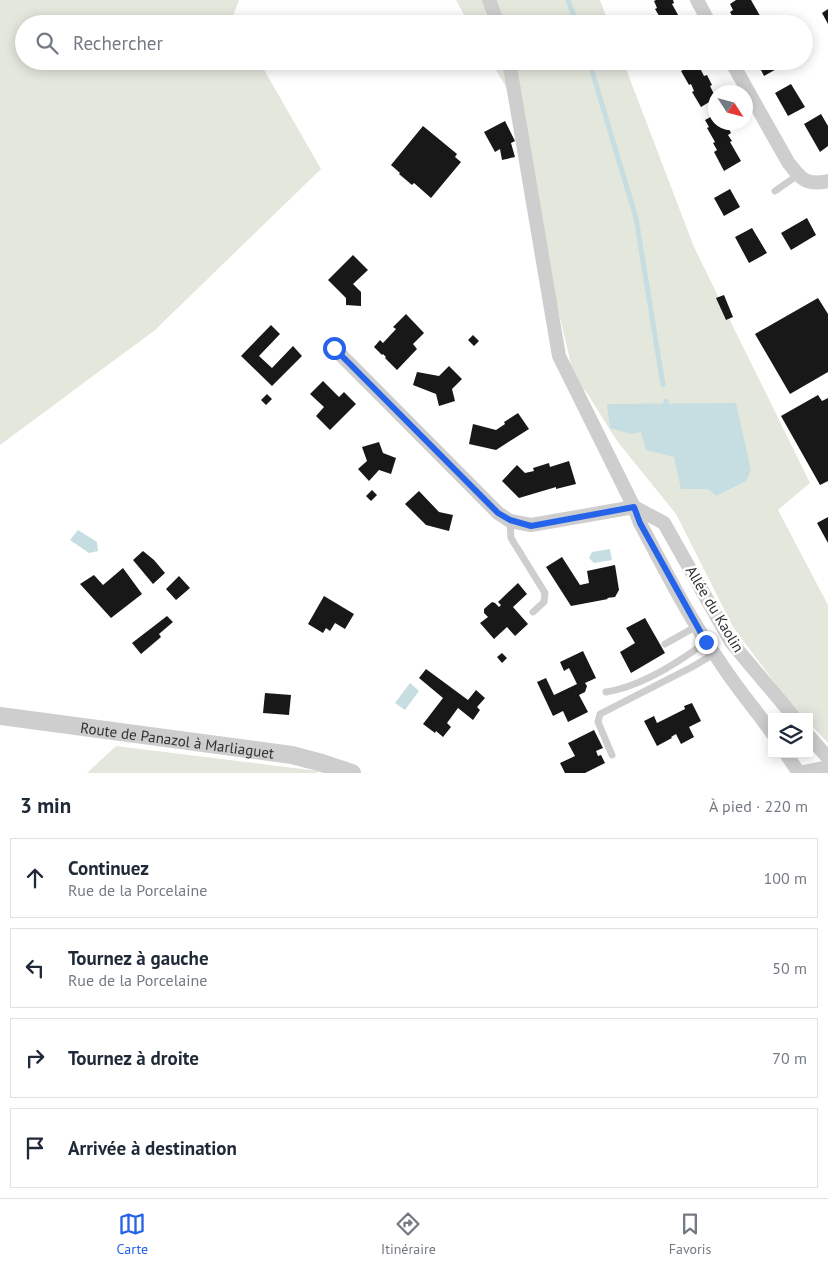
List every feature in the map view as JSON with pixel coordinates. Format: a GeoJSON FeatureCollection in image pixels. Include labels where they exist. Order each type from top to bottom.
{"type":"FeatureCollection","features":[{"type":"Feature","properties":{"kind":"street"},"geometry":{"type":"LineString","coordinates":[[489,0],[495,15]]}},
{"type":"Feature","properties":{"kind":"street"},"geometry":{"type":"LineString","coordinates":[[697,0],[705,15]]}},
{"type":"Feature","properties":{"kind":"street"},"geometry":{"type":"LineString","coordinates":[[511,70],[559,356],[634,507],[640,523],[697,626],[714,654],[768,728]]}},
{"type":"Feature","properties":{"kind":"street"},"geometry":{"type":"LineString","coordinates":[[736,70],[788,162],[798,175],[807,182],[817,184],[828,181]]}},
{"type":"Feature","properties":{"kind":"street"},"geometry":{"type":"LineString","coordinates":[[334,348],[498,513],[510,520],[531,526],[634,507]]}},
{"type":"Feature","properties":{"kind":"street","name":"Allée du Kaolin"},"geometry":{"type":"LineString","coordinates":[[634,507],[664,523],[731,642],[791,713]]}},
{"type":"Feature","properties":{"kind":"street","name":"Route de Panazol à Marliaguet"},"geometry":{"type":"LineString","coordinates":[[0,716],[292,755],[352,773]]}},
{"type":"Feature","properties":{"kind":"street"},"geometry":{"type":"LineString","coordinates":[[813,741],[828,758]]}},
{"type":"Feature","properties":{"kind":"street"},"geometry":{"type":"LineString","coordinates":[[789,758],[799,773],[828,767]]}},
{"type":"Feature","properties":{"kind":"lane"},"geometry":{"type":"LineString","coordinates":[[775,190],[798,175]]}},
{"type":"Feature","properties":{"kind":"lane"},"geometry":{"type":"LineString","coordinates":[[510,520],[511,538],[545,593],[544,602],[533,612]]}},
{"type":"Feature","properties":{"kind":"lane"},"geometry":{"type":"LineString","coordinates":[[665,644],[697,626]]}},
{"type":"Feature","properties":{"kind":"lane"},"geometry":{"type":"LineString","coordinates":[[606,692],[627,687],[676,663],[706,642]]}},
{"type":"Feature","properties":{"kind":"lane"},"geometry":{"type":"LineString","coordinates":[[612,755],[598,722],[600,714],[714,654]]}},
{"type":"Feature","properties":{"kind":"shaded area"},"geometry":{"type":"Polygon","coordinates":[[[0,0],[239,0],[233,15],[15,15],[15,70],[264,70],[321,169],[155,330],[0,445],[0,0]]]}},
{"type":"Feature","properties":{"kind":"shaded area"},"geometry":{"type":"Polygon","coordinates":[[[456,0],[600,0],[606,15],[464,15],[456,0]]]}},
{"type":"Feature","properties":{"kind":"shaded area"},"geometry":{"type":"Polygon","coordinates":[[[496,70],[626,70],[694,247],[810,483],[778,510],[828,605],[828,743],[813,727],[813,713],[800,713],[783,694],[733,627],[676,514],[617,441],[585,390],[577,390],[506,87],[496,70]]]}},
{"type":"Feature","properties":{"kind":"shaded area"},"geometry":{"type":"Polygon","coordinates":[[[116,746],[318,771],[317,773],[87,773],[116,746]]]}},
{"type":"Feature","properties":{"kind":"water"},"geometry":{"type":"Polygon","coordinates":[[[736,403],[751,470],[746,481],[716,496],[708,489],[681,489],[674,457],[646,450],[641,432],[631,434],[610,428],[607,404],[736,403]]]}},
{"type":"Feature","properties":{"kind":"water"},"geometry":{"type":"Polygon","coordinates":[[[78,530],[97,542],[98,551],[89,553],[70,540],[78,530]]]}},
{"type":"Feature","properties":{"kind":"water"},"geometry":{"type":"Polygon","coordinates":[[[610,549],[612,560],[594,563],[589,558],[592,552],[610,549]]]}},
{"type":"Feature","properties":{"kind":"water"},"geometry":{"type":"Polygon","coordinates":[[[410,683],[419,691],[405,710],[395,703],[410,683]]]}},
{"type":"Feature","properties":{"kind":"building"},"geometry":{"type":"Polygon","coordinates":[[[673,0],[674,3],[672,4],[678,15],[659,15],[655,9],[657,8],[654,1],[673,0]]]}},
{"type":"Feature","properties":{"kind":"building"},"geometry":{"type":"Polygon","coordinates":[[[736,0],[751,0],[760,15],[732,15],[730,12],[733,10],[730,4],[736,0]]]}},
{"type":"Feature","properties":{"kind":"building"},"geometry":{"type":"Polygon","coordinates":[[[828,9],[828,24],[822,13],[828,9]]]}},
{"type":"Feature","properties":{"kind":"building"},"geometry":{"type":"Polygon","coordinates":[[[701,70],[704,76],[707,75],[712,85],[708,85],[708,103],[701,107],[692,92],[694,91],[691,84],[689,85],[681,71],[701,70]]]}},
{"type":"Feature","properties":{"kind":"building"},"geometry":{"type":"Polygon","coordinates":[[[761,70],[775,70],[764,76],[761,70]]]}},
{"type":"Feature","properties":{"kind":"building"},"geometry":{"type":"Polygon","coordinates":[[[791,84],[805,107],[788,116],[775,93],[791,84]]]}},
{"type":"Feature","properties":{"kind":"building"},"geometry":{"type":"Polygon","coordinates":[[[821,114],[828,126],[828,146],[820,152],[804,124],[821,114]]]}},
{"type":"Feature","properties":{"kind":"building"},"geometry":{"type":"Polygon","coordinates":[[[505,121],[515,141],[511,143],[515,157],[502,160],[500,149],[495,152],[484,132],[505,121]]]}},
{"type":"Feature","properties":{"kind":"building"},"geometry":{"type":"Polygon","coordinates":[[[423,126],[457,154],[455,157],[461,162],[431,198],[414,183],[412,185],[391,165],[423,126]]]}},
{"type":"Feature","properties":{"kind":"building"},"geometry":{"type":"Polygon","coordinates":[[[708,130],[729,130],[731,133],[728,135],[732,141],[730,142],[741,161],[724,171],[714,152],[717,150],[713,143],[715,142],[708,130]]]}},
{"type":"Feature","properties":{"kind":"building"},"geometry":{"type":"Polygon","coordinates":[[[730,189],[740,207],[724,216],[714,198],[730,189]]]}},
{"type":"Feature","properties":{"kind":"building"},"geometry":{"type":"Polygon","coordinates":[[[807,218],[816,235],[791,250],[781,233],[807,218]]]}},
{"type":"Feature","properties":{"kind":"building"},"geometry":{"type":"Polygon","coordinates":[[[752,228],[767,253],[749,263],[735,237],[752,228]]]}},
{"type":"Feature","properties":{"kind":"building"},"geometry":{"type":"Polygon","coordinates":[[[353,255],[368,270],[353,284],[361,292],[361,306],[346,305],[346,298],[328,280],[353,255]]]}},
{"type":"Feature","properties":{"kind":"building"},"geometry":{"type":"Polygon","coordinates":[[[724,295],[733,317],[726,320],[716,298],[724,295]]]}},
{"type":"Feature","properties":{"kind":"building"},"geometry":{"type":"Polygon","coordinates":[[[818,298],[828,314],[828,372],[790,394],[755,334],[818,298]]]}},
{"type":"Feature","properties":{"kind":"building"},"geometry":{"type":"Polygon","coordinates":[[[406,314],[424,333],[413,344],[417,349],[397,370],[374,347],[380,340],[383,343],[396,329],[393,327],[406,314]]]}},
{"type":"Feature","properties":{"kind":"building"},"geometry":{"type":"Polygon","coordinates":[[[271,325],[280,334],[259,356],[272,368],[293,346],[302,356],[272,386],[241,356],[271,325]]]}},
{"type":"Feature","properties":{"kind":"building"},"geometry":{"type":"Polygon","coordinates":[[[473,335],[479,341],[474,346],[468,340],[473,335]]]}},
{"type":"Feature","properties":{"kind":"building"},"geometry":{"type":"Polygon","coordinates":[[[449,366],[462,379],[452,389],[455,401],[439,406],[436,394],[413,385],[417,372],[439,376],[449,366]]]}},
{"type":"Feature","properties":{"kind":"building"},"geometry":{"type":"Polygon","coordinates":[[[323,381],[339,397],[344,392],[356,404],[330,430],[316,416],[324,407],[310,394],[323,381]]]}},
{"type":"Feature","properties":{"kind":"building"},"geometry":{"type":"Polygon","coordinates":[[[267,394],[272,399],[266,405],[261,400],[267,394]]]}},
{"type":"Feature","properties":{"kind":"building"},"geometry":{"type":"Polygon","coordinates":[[[818,395],[822,401],[828,398],[828,481],[820,485],[781,416],[818,395]]]}},
{"type":"Feature","properties":{"kind":"building"},"geometry":{"type":"Polygon","coordinates":[[[518,413],[529,429],[496,450],[469,444],[473,424],[496,430],[518,413]]]}},
{"type":"Feature","properties":{"kind":"building"},"geometry":{"type":"Polygon","coordinates":[[[379,442],[383,453],[396,458],[391,474],[379,470],[369,481],[358,469],[367,461],[362,447],[379,442]]]}},
{"type":"Feature","properties":{"kind":"building"},"geometry":{"type":"Polygon","coordinates":[[[569,461],[576,484],[556,489],[556,487],[519,498],[502,481],[517,465],[525,473],[534,471],[533,468],[549,463],[550,467],[569,461]]]}},
{"type":"Feature","properties":{"kind":"building"},"geometry":{"type":"Polygon","coordinates":[[[372,490],[377,495],[371,501],[366,496],[372,490]]]}},
{"type":"Feature","properties":{"kind":"building"},"geometry":{"type":"Polygon","coordinates":[[[419,491],[439,512],[453,515],[449,531],[426,525],[405,504],[419,491]]]}},
{"type":"Feature","properties":{"kind":"building"},"geometry":{"type":"Polygon","coordinates":[[[828,517],[828,543],[817,523],[828,517]]]}},
{"type":"Feature","properties":{"kind":"building"},"geometry":{"type":"Polygon","coordinates":[[[143,551],[165,573],[153,584],[133,560],[143,551]]]}},
{"type":"Feature","properties":{"kind":"building"},"geometry":{"type":"Polygon","coordinates":[[[562,557],[580,585],[589,583],[587,571],[615,565],[619,590],[615,597],[571,606],[546,567],[562,557]]]}},
{"type":"Feature","properties":{"kind":"building"},"geometry":{"type":"Polygon","coordinates":[[[123,568],[142,594],[111,618],[80,584],[94,575],[103,585],[123,568]]]}},
{"type":"Feature","properties":{"kind":"building"},"geometry":{"type":"Polygon","coordinates":[[[179,576],[190,588],[176,600],[166,589],[179,576]]]}},
{"type":"Feature","properties":{"kind":"building"},"geometry":{"type":"Polygon","coordinates":[[[518,583],[527,594],[513,607],[528,624],[515,636],[507,627],[494,639],[480,623],[488,617],[484,613],[484,609],[492,602],[499,607],[501,605],[498,602],[518,583]]]}},
{"type":"Feature","properties":{"kind":"building"},"geometry":{"type":"Polygon","coordinates":[[[324,596],[354,614],[345,629],[335,623],[330,631],[326,628],[323,633],[308,624],[324,596]]]}},
{"type":"Feature","properties":{"kind":"building"},"geometry":{"type":"Polygon","coordinates":[[[167,616],[173,622],[159,634],[161,637],[141,654],[132,643],[167,616]]]}},
{"type":"Feature","properties":{"kind":"building"},"geometry":{"type":"Polygon","coordinates":[[[645,618],[665,653],[631,673],[620,652],[635,643],[626,628],[645,618]]]}},
{"type":"Feature","properties":{"kind":"building"},"geometry":{"type":"Polygon","coordinates":[[[583,651],[596,678],[585,683],[587,686],[585,692],[579,695],[588,712],[568,722],[563,711],[553,716],[537,682],[546,678],[554,695],[577,684],[569,668],[564,671],[560,662],[583,651]]]}},
{"type":"Feature","properties":{"kind":"building"},"geometry":{"type":"Polygon","coordinates":[[[502,653],[507,658],[502,663],[497,657],[502,653]]]}},
{"type":"Feature","properties":{"kind":"building"},"geometry":{"type":"Polygon","coordinates":[[[426,669],[468,700],[476,690],[485,698],[477,707],[480,710],[473,720],[458,708],[447,723],[451,727],[443,737],[423,724],[443,698],[419,678],[426,669]]]}},
{"type":"Feature","properties":{"kind":"building"},"geometry":{"type":"Polygon","coordinates":[[[265,693],[291,695],[289,715],[263,713],[265,693]]]}},
{"type":"Feature","properties":{"kind":"building"},"geometry":{"type":"Polygon","coordinates":[[[692,703],[701,721],[689,727],[694,737],[681,744],[676,734],[657,746],[644,721],[654,716],[657,723],[685,709],[684,706],[692,703]]]}},
{"type":"Feature","properties":{"kind":"building"},"geometry":{"type":"Polygon","coordinates":[[[594,730],[603,748],[596,751],[598,756],[601,755],[605,763],[585,773],[565,773],[560,763],[575,756],[568,743],[594,730]]]}},
{"type":"Feature","properties":{"kind":"waterway"},"geometry":{"type":"LineString","coordinates":[[568,0],[574,15]]}},
{"type":"Feature","properties":{"kind":"waterway"},"geometry":{"type":"LineString","coordinates":[[592,70],[636,218],[663,385]]}},
{"type":"Feature","properties":{"kind":"route"},"geometry":{"type":"LineString","coordinates":[[334,348],[498,513],[510,520],[531,526],[634,507],[640,523],[706,642]]}}]}
